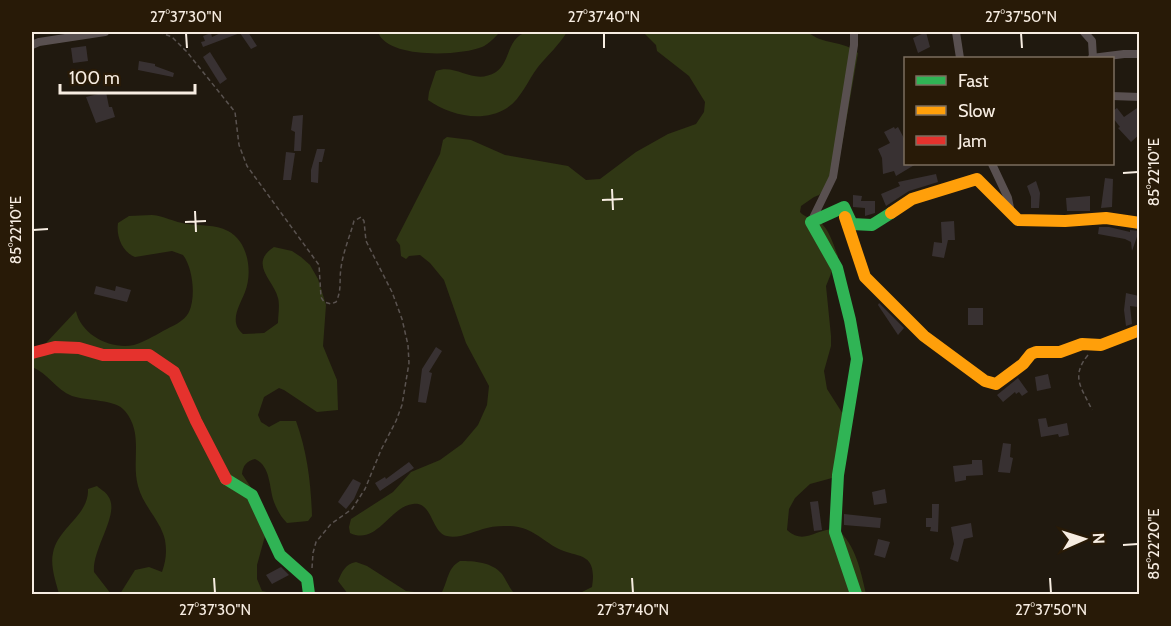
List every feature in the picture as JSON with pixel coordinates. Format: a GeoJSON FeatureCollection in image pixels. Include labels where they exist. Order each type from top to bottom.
{"type":"FeatureCollection","features":[{"type":"Feature","properties":{"kind":"street"},"geometry":{"type":"LineString","coordinates":[[32,45],[105,32]]}},
{"type":"Feature","properties":{"kind":"street"},"geometry":{"type":"LineString","coordinates":[[811,222],[833,177],[854,45],[854,32]]}},
{"type":"Feature","properties":{"kind":"street"},"geometry":{"type":"LineString","coordinates":[[956,32],[960,57]]}},
{"type":"Feature","properties":{"kind":"street"},"geometry":{"type":"LineString","coordinates":[[1084,32],[1092,41],[1093,57]]}},
{"type":"Feature","properties":{"kind":"street"},"geometry":{"type":"LineString","coordinates":[[1101,57],[1140,54]]}},
{"type":"Feature","properties":{"kind":"street"},"geometry":{"type":"LineString","coordinates":[[1114,96],[1140,97]]}},
{"type":"Feature","properties":{"kind":"street"},"geometry":{"type":"LineString","coordinates":[[992,165],[1008,198],[1011,214]]}},
{"type":"Feature","properties":{"kind":"street"},"geometry":{"type":"LineString","coordinates":[[844,207],[852,224],[872,225],[912,199],[977,179],[1018,220],[1065,221],[1106,218],[1140,223]]}},
{"type":"Feature","properties":{"kind":"street"},"geometry":{"type":"LineString","coordinates":[[811,222],[844,207]]}},
{"type":"Feature","properties":{"kind":"street"},"geometry":{"type":"LineString","coordinates":[[844,207],[850,238],[865,277],[924,336],[985,381],[996,384],[1023,364],[1030,354],[1036,352],[1060,352],[1082,344],[1101,345],[1140,330]]}},
{"type":"Feature","properties":{"kind":"street"},"geometry":{"type":"LineString","coordinates":[[811,222],[837,268],[857,359],[838,475],[835,532],[856,594]]}},
{"type":"Feature","properties":{"kind":"street"},"geometry":{"type":"LineString","coordinates":[[32,353],[55,347],[79,348],[103,355],[149,355],[174,372],[226,479],[252,495],[280,555],[307,579],[309,594]]}},
{"type":"Feature","properties":{"kind":"path"},"geometry":{"type":"LineString","coordinates":[[159,32],[172,37],[187,52],[235,112],[239,145],[247,166],[319,265],[321,297],[324,302],[331,304],[336,302],[340,292],[341,269],[347,244],[354,221],[361,217],[364,221],[366,241],[392,292],[402,319],[408,345],[409,363],[402,405],[365,489],[352,509],[331,524],[316,542],[312,569],[307,579]]}},
{"type":"Feature","properties":{"kind":"path"},"geometry":{"type":"LineString","coordinates":[[1089,353],[1078,372],[1081,391],[1092,410]]}},
{"type":"Feature","properties":{"kind":"green space"},"geometry":{"type":"Polygon","coordinates":[[[378,32],[500,32],[482,47],[472,50],[425,53],[395,47],[384,41],[378,32]]]}},
{"type":"Feature","properties":{"kind":"green space"},"geometry":{"type":"Polygon","coordinates":[[[527,32],[546,34],[567,32],[538,67],[516,100],[507,108],[488,115],[467,116],[437,106],[428,100],[436,71],[444,69],[472,76],[488,76],[501,68],[515,39],[527,32]]]}},
{"type":"Feature","properties":{"kind":"green space"},"geometry":{"type":"Polygon","coordinates":[[[643,32],[808,32],[820,39],[846,46],[858,53],[836,179],[819,195],[801,206],[800,212],[817,220],[825,227],[838,256],[826,286],[831,346],[824,371],[827,389],[848,422],[847,456],[845,466],[832,478],[810,484],[795,498],[789,509],[787,530],[793,535],[805,536],[837,529],[853,551],[866,594],[578,594],[592,587],[592,566],[583,557],[563,551],[534,533],[517,527],[493,527],[462,536],[447,536],[442,534],[420,504],[405,506],[368,534],[360,536],[350,533],[351,519],[393,492],[411,472],[440,460],[462,444],[478,425],[487,405],[489,386],[466,343],[444,280],[420,255],[409,256],[406,259],[401,256],[400,245],[396,240],[440,154],[443,140],[447,137],[471,140],[505,155],[568,166],[586,180],[600,179],[636,152],[668,134],[696,124],[704,112],[705,102],[689,76],[657,51],[656,45],[643,32]]]}},
{"type":"Feature","properties":{"kind":"green space"},"geometry":{"type":"Polygon","coordinates":[[[152,215],[187,224],[223,229],[240,242],[247,258],[249,275],[236,319],[236,324],[243,334],[264,333],[278,323],[278,298],[263,266],[267,253],[274,247],[292,251],[301,257],[310,265],[318,279],[326,305],[323,346],[337,380],[338,410],[317,412],[279,388],[264,397],[258,415],[261,422],[269,427],[280,421],[296,421],[308,467],[312,516],[308,521],[287,523],[274,502],[267,472],[255,459],[246,464],[242,474],[254,492],[265,536],[257,565],[257,579],[262,591],[276,594],[120,594],[135,570],[149,567],[162,572],[166,556],[163,533],[138,486],[136,438],[131,420],[121,407],[115,404],[78,398],[66,393],[43,373],[32,367],[32,358],[76,311],[79,320],[90,334],[107,343],[125,346],[145,341],[178,323],[187,315],[191,306],[192,283],[189,267],[183,255],[172,251],[135,257],[123,247],[119,238],[118,223],[129,216],[152,215]]]}},
{"type":"Feature","properties":{"kind":"green space"},"geometry":{"type":"Polygon","coordinates":[[[97,486],[108,496],[111,512],[97,552],[94,572],[111,594],[59,594],[52,563],[56,544],[84,507],[88,489],[97,486]]]}},
{"type":"Feature","properties":{"kind":"green space"},"geometry":{"type":"Polygon","coordinates":[[[460,561],[477,562],[498,570],[515,594],[441,594],[450,571],[460,561]]]}},
{"type":"Feature","properties":{"kind":"green space"},"geometry":{"type":"Polygon","coordinates":[[[356,562],[367,566],[406,591],[432,594],[348,594],[338,581],[347,567],[356,562]]]}},
{"type":"Feature","properties":{"kind":"building"},"geometry":{"type":"Polygon","coordinates":[[[223,32],[248,32],[257,46],[251,49],[240,33],[203,47],[201,42],[205,41],[203,36],[211,33],[212,37],[223,32]]]}},
{"type":"Feature","properties":{"kind":"building"},"geometry":{"type":"Polygon","coordinates":[[[926,32],[930,47],[918,53],[913,38],[926,32]]]}},
{"type":"Feature","properties":{"kind":"building"},"geometry":{"type":"Polygon","coordinates":[[[86,46],[88,61],[73,63],[71,48],[86,46]]]}},
{"type":"Feature","properties":{"kind":"building"},"geometry":{"type":"Polygon","coordinates":[[[210,52],[227,79],[220,84],[203,57],[210,52]]]}},
{"type":"Feature","properties":{"kind":"building"},"geometry":{"type":"Polygon","coordinates":[[[139,61],[155,64],[155,66],[174,73],[173,77],[138,70],[139,61]]]}},
{"type":"Feature","properties":{"kind":"building"},"geometry":{"type":"Polygon","coordinates":[[[106,92],[109,107],[112,107],[115,117],[96,123],[86,97],[106,92]]]}},
{"type":"Feature","properties":{"kind":"building"},"geometry":{"type":"Polygon","coordinates":[[[1140,106],[1140,134],[1131,142],[1118,128],[1120,127],[1114,119],[1114,110],[1117,108],[1124,117],[1140,106]]]}},
{"type":"Feature","properties":{"kind":"building"},"geometry":{"type":"Polygon","coordinates":[[[303,115],[301,151],[294,151],[295,132],[291,130],[293,116],[303,115]]]}},
{"type":"Feature","properties":{"kind":"building"},"geometry":{"type":"Polygon","coordinates":[[[898,127],[904,138],[904,165],[914,165],[896,176],[894,171],[883,174],[882,158],[878,149],[890,143],[884,132],[898,127]]]}},
{"type":"Feature","properties":{"kind":"building"},"geometry":{"type":"Polygon","coordinates":[[[317,149],[325,149],[322,162],[319,162],[318,183],[311,182],[311,170],[317,149]]]}},
{"type":"Feature","properties":{"kind":"building"},"geometry":{"type":"Polygon","coordinates":[[[286,152],[295,153],[291,180],[283,180],[286,152]]]}},
{"type":"Feature","properties":{"kind":"building"},"geometry":{"type":"Polygon","coordinates":[[[936,174],[938,182],[909,191],[886,206],[881,194],[900,186],[898,182],[936,174]]]}},
{"type":"Feature","properties":{"kind":"building"},"geometry":{"type":"Polygon","coordinates":[[[1105,178],[1113,179],[1112,207],[1101,208],[1105,178]]]}},
{"type":"Feature","properties":{"kind":"building"},"geometry":{"type":"Polygon","coordinates":[[[1036,181],[1040,193],[1039,208],[1031,208],[1031,197],[1027,186],[1036,181]]]}},
{"type":"Feature","properties":{"kind":"building"},"geometry":{"type":"Polygon","coordinates":[[[853,195],[862,196],[861,201],[875,201],[875,213],[865,216],[865,208],[853,207],[853,195]]]}},
{"type":"Feature","properties":{"kind":"building"},"geometry":{"type":"Polygon","coordinates":[[[1090,196],[1090,211],[1067,211],[1066,198],[1090,196]]]}},
{"type":"Feature","properties":{"kind":"building"},"geometry":{"type":"Polygon","coordinates":[[[954,221],[955,240],[948,240],[944,258],[932,256],[934,242],[942,243],[941,222],[954,221]]]}},
{"type":"Feature","properties":{"kind":"building"},"geometry":{"type":"Polygon","coordinates":[[[1099,227],[1130,232],[1130,230],[1139,231],[1132,251],[1131,242],[1098,234],[1099,227]]]}},
{"type":"Feature","properties":{"kind":"building"},"geometry":{"type":"Polygon","coordinates":[[[96,286],[115,291],[116,286],[131,290],[127,302],[94,294],[96,286]]]}},
{"type":"Feature","properties":{"kind":"building"},"geometry":{"type":"Polygon","coordinates":[[[1126,293],[1139,296],[1138,307],[1130,306],[1132,324],[1126,326],[1124,310],[1126,293]]]}},
{"type":"Feature","properties":{"kind":"building"},"geometry":{"type":"Polygon","coordinates":[[[879,303],[904,328],[898,335],[878,305],[879,303]]]}},
{"type":"Feature","properties":{"kind":"building"},"geometry":{"type":"Polygon","coordinates":[[[968,308],[983,308],[983,325],[968,325],[968,308]]]}},
{"type":"Feature","properties":{"kind":"building"},"geometry":{"type":"Polygon","coordinates":[[[436,347],[442,351],[429,372],[432,373],[426,403],[418,402],[422,369],[436,347]]]}},
{"type":"Feature","properties":{"kind":"building"},"geometry":{"type":"Polygon","coordinates":[[[1048,374],[1051,388],[1037,391],[1035,377],[1048,374]]]}},
{"type":"Feature","properties":{"kind":"building"},"geometry":{"type":"Polygon","coordinates":[[[1018,378],[1028,392],[1022,396],[1019,392],[1016,394],[1015,392],[1003,402],[997,395],[1018,378]]]}},
{"type":"Feature","properties":{"kind":"building"},"geometry":{"type":"Polygon","coordinates":[[[1046,418],[1048,427],[1067,423],[1069,435],[1041,437],[1038,419],[1046,418]]]}},
{"type":"Feature","properties":{"kind":"building"},"geometry":{"type":"Polygon","coordinates":[[[1003,443],[1011,444],[1010,457],[1013,458],[1010,473],[998,472],[1003,443]]]}},
{"type":"Feature","properties":{"kind":"building"},"geometry":{"type":"Polygon","coordinates":[[[972,460],[982,460],[983,475],[966,476],[966,480],[955,482],[953,466],[972,464],[972,460]]]}},
{"type":"Feature","properties":{"kind":"building"},"geometry":{"type":"Polygon","coordinates":[[[409,462],[414,468],[380,491],[375,483],[385,477],[386,479],[409,462]]]}},
{"type":"Feature","properties":{"kind":"building"},"geometry":{"type":"Polygon","coordinates":[[[353,479],[361,483],[354,499],[346,509],[338,502],[353,479]]]}},
{"type":"Feature","properties":{"kind":"building"},"geometry":{"type":"Polygon","coordinates":[[[885,489],[887,503],[874,505],[872,492],[885,489]]]}},
{"type":"Feature","properties":{"kind":"building"},"geometry":{"type":"Polygon","coordinates":[[[818,501],[822,530],[814,531],[810,502],[818,501]]]}},
{"type":"Feature","properties":{"kind":"building"},"geometry":{"type":"Polygon","coordinates":[[[932,504],[939,504],[938,532],[930,531],[931,527],[926,527],[926,518],[932,518],[932,504]]]}},
{"type":"Feature","properties":{"kind":"building"},"geometry":{"type":"Polygon","coordinates":[[[844,514],[881,518],[880,528],[844,525],[844,514]]]}},
{"type":"Feature","properties":{"kind":"building"},"geometry":{"type":"Polygon","coordinates":[[[971,523],[973,537],[964,539],[958,562],[950,559],[954,544],[951,527],[971,523]]]}},
{"type":"Feature","properties":{"kind":"building"},"geometry":{"type":"Polygon","coordinates":[[[878,539],[890,542],[885,558],[874,555],[878,539]]]}},
{"type":"Feature","properties":{"kind":"building"},"geometry":{"type":"Polygon","coordinates":[[[281,567],[289,575],[272,584],[266,575],[281,567]]]}},
{"type":"Feature","properties":{"kind":"traffic: fast"},"geometry":{"type":"LineString","coordinates":[[856,594],[835,532],[838,475],[857,359],[837,268],[811,222],[844,207],[852,224],[872,225],[891,213]]}},
{"type":"Feature","properties":{"kind":"traffic: fast"},"geometry":{"type":"LineString","coordinates":[[226,479],[252,495],[280,555],[307,579],[309,594]]}},
{"type":"Feature","properties":{"kind":"traffic: slow"},"geometry":{"type":"LineString","coordinates":[[891,213],[912,199],[977,179],[1018,220],[1065,221],[1106,218],[1140,223]]}},
{"type":"Feature","properties":{"kind":"traffic: slow"},"geometry":{"type":"LineString","coordinates":[[845,217],[865,277],[924,336],[985,381],[996,384],[1036,352],[1060,352],[1082,344],[1101,345],[1140,330]]}},
{"type":"Feature","properties":{"kind":"traffic: jam"},"geometry":{"type":"LineString","coordinates":[[32,353],[55,347],[79,348],[103,355],[149,355],[174,372],[226,479]]}}]}
